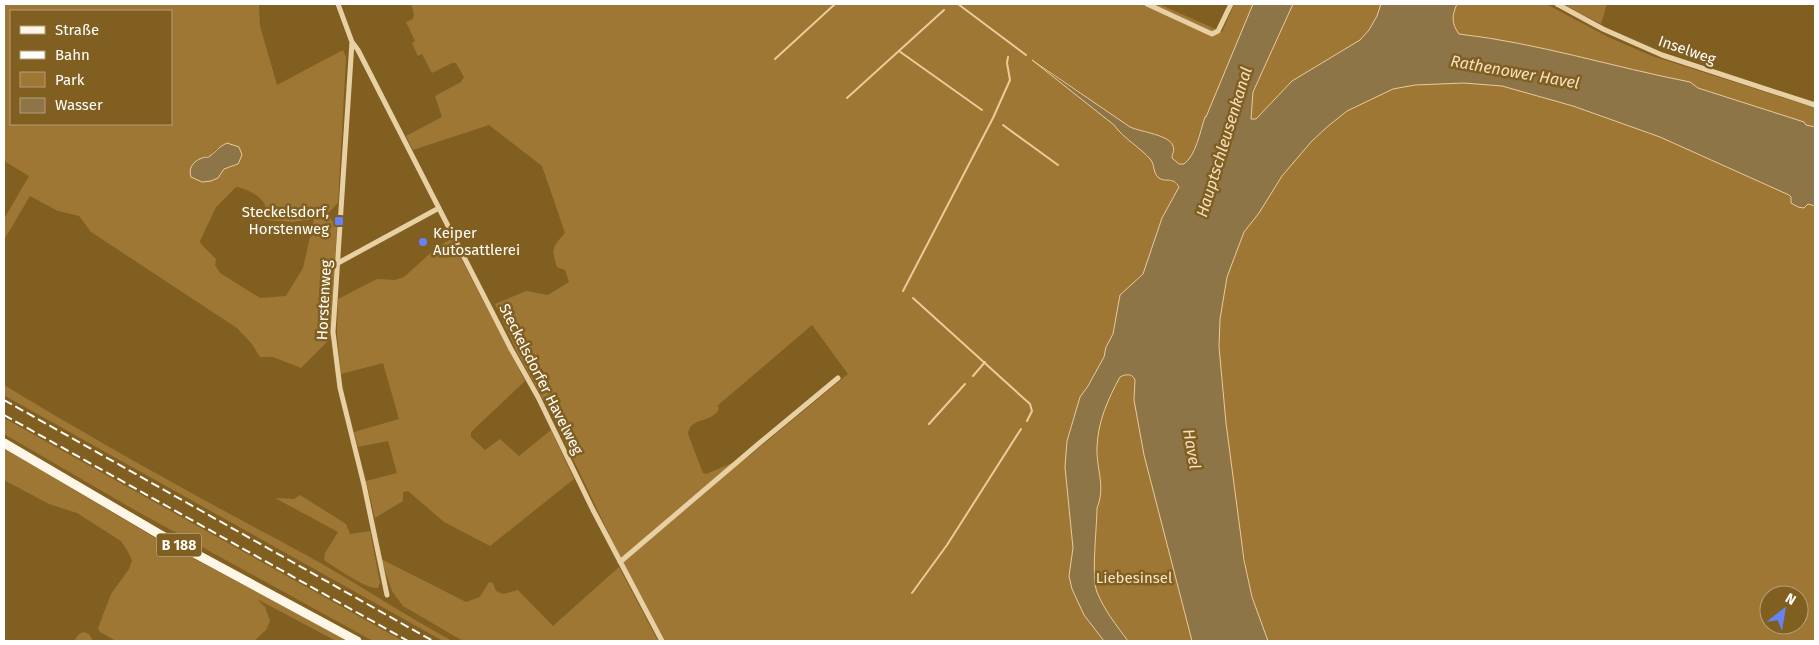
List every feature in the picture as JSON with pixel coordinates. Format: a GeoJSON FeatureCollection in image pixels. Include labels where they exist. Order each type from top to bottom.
{"type":"FeatureCollection","features":[{"type":"Feature","properties":{"kind":"main road","name":"B 188"},"geometry":{"type":"LineString","coordinates":[[4,444],[151,530],[357,641]]}},
{"type":"Feature","properties":{"kind":"street","name":"Horstenweg"},"geometry":{"type":"LineString","coordinates":[[338,4],[352,42],[334,299],[333,344],[339,372],[340,388],[364,485],[387,595]]}},
{"type":"Feature","properties":{"kind":"street"},"geometry":{"type":"LineString","coordinates":[[1146,4],[1212,34],[1218,31],[1231,4]]}},
{"type":"Feature","properties":{"kind":"street","name":"Inselweg"},"geometry":{"type":"LineString","coordinates":[[1556,4],[1603,29],[1662,56],[1815,105]]}},
{"type":"Feature","properties":{"kind":"street","name":"Steckelsdorfer Havelweg"},"geometry":{"type":"LineString","coordinates":[[352,42],[358,50],[511,349],[538,397],[620,562],[662,641]]}},
{"type":"Feature","properties":{"kind":"street"},"geometry":{"type":"LineString","coordinates":[[338,263],[439,208]]}},
{"type":"Feature","properties":{"kind":"street"},"geometry":{"type":"LineString","coordinates":[[620,562],[838,378]]}},
{"type":"Feature","properties":{"kind":"green space"},"geometry":{"type":"Polygon","coordinates":[[[4,4],[259,4],[260,26],[277,85],[343,50],[346,58],[338,203],[327,214],[337,227],[330,339],[301,368],[273,357],[260,357],[252,344],[237,328],[91,232],[79,216],[58,211],[30,196],[4,240],[4,219],[29,176],[4,161],[4,4]],[[227,143],[216,149],[210,156],[196,162],[190,170],[220,176],[224,169],[237,165],[227,143]],[[236,187],[216,207],[200,241],[201,244],[216,259],[215,265],[220,273],[260,298],[286,296],[303,268],[314,219],[293,222],[264,220],[266,211],[262,200],[252,192],[236,187]]]}},
{"type":"Feature","properties":{"kind":"green space"},"geometry":{"type":"Polygon","coordinates":[[[411,4],[1159,4],[1222,32],[1234,4],[1253,4],[1194,149],[1188,160],[1183,164],[1178,163],[1172,158],[1174,147],[1166,139],[1130,127],[1035,61],[1114,125],[1145,154],[1155,166],[1155,174],[1173,181],[1179,187],[1162,218],[1143,274],[1120,295],[1113,334],[1106,347],[1104,357],[1080,397],[1067,441],[1065,467],[1073,548],[1069,576],[1072,589],[1084,615],[1104,641],[665,641],[618,553],[555,421],[518,354],[495,304],[526,291],[548,295],[569,282],[565,270],[557,267],[553,252],[555,245],[565,233],[542,166],[489,125],[413,150],[406,136],[442,117],[435,96],[461,82],[464,77],[456,63],[452,63],[432,73],[422,54],[418,56],[412,43],[415,41],[406,22],[413,19],[414,14],[411,4]],[[812,325],[717,406],[719,408],[716,413],[697,422],[690,428],[688,434],[703,473],[706,474],[749,456],[848,374],[812,325]]]}},
{"type":"Feature","properties":{"kind":"green space"},"geometry":{"type":"Polygon","coordinates":[[[1293,4],[1381,4],[1369,30],[1360,40],[1292,81],[1256,119],[1250,119],[1253,92],[1293,4]]]}},
{"type":"Feature","properties":{"kind":"green space"},"geometry":{"type":"Polygon","coordinates":[[[1457,4],[1546,4],[1608,37],[1652,56],[1815,108],[1815,127],[1698,88],[1690,82],[1547,49],[1459,34],[1453,19],[1457,4]]]}},
{"type":"Feature","properties":{"kind":"green space"},"geometry":{"type":"Polygon","coordinates":[[[1563,4],[1607,4],[1601,24],[1563,4]]]}},
{"type":"Feature","properties":{"kind":"green space"},"geometry":{"type":"Polygon","coordinates":[[[1464,83],[1502,86],[1573,106],[1660,137],[1789,195],[1791,199],[1815,206],[1815,641],[1268,641],[1248,578],[1222,389],[1219,343],[1220,320],[1222,297],[1227,276],[1243,233],[1287,170],[1316,137],[1350,110],[1370,99],[1392,89],[1418,84],[1464,83]]]}},
{"type":"Feature","properties":{"kind":"green space"},"geometry":{"type":"Polygon","coordinates":[[[451,239],[525,381],[471,432],[471,437],[485,450],[500,439],[519,456],[551,430],[574,479],[490,546],[444,522],[408,491],[403,492],[403,501],[375,518],[366,481],[397,473],[388,441],[358,447],[354,432],[399,419],[383,363],[341,374],[337,333],[338,299],[377,279],[395,280],[404,277],[436,248],[451,239]]]}},
{"type":"Feature","properties":{"kind":"green space","name":"Liebesinsel"},"geometry":{"type":"Polygon","coordinates":[[[1124,375],[1130,375],[1135,380],[1134,400],[1144,455],[1192,641],[1128,641],[1107,611],[1095,585],[1097,508],[1100,494],[1098,436],[1108,400],[1116,383],[1124,375]]]}},
{"type":"Feature","properties":{"kind":"green space"},"geometry":{"type":"Polygon","coordinates":[[[4,385],[144,466],[322,564],[452,641],[443,641],[7,397],[4,395],[4,385]]]}},
{"type":"Feature","properties":{"kind":"green space"},"geometry":{"type":"Polygon","coordinates":[[[4,418],[403,641],[373,641],[133,509],[4,434],[4,418]]]}},
{"type":"Feature","properties":{"kind":"green space"},"geometry":{"type":"Polygon","coordinates":[[[4,448],[157,539],[348,641],[336,641],[257,599],[265,607],[270,621],[266,630],[254,641],[116,641],[100,632],[98,628],[111,594],[129,569],[132,560],[127,550],[121,541],[77,513],[49,504],[4,480],[4,448]]]}},
{"type":"Feature","properties":{"kind":"green space"},"geometry":{"type":"Polygon","coordinates":[[[300,495],[346,524],[350,534],[370,531],[380,583],[378,588],[373,588],[359,582],[324,560],[325,553],[338,532],[275,498],[294,499],[300,495]]]}},
{"type":"Feature","properties":{"kind":"green space"},"geometry":{"type":"Polygon","coordinates":[[[381,559],[466,602],[480,597],[489,582],[493,583],[496,591],[503,594],[518,590],[553,626],[619,567],[658,641],[463,641],[403,606],[392,591],[381,559]]]}},
{"type":"Feature","properties":{"kind":"green space"},"geometry":{"type":"Polygon","coordinates":[[[83,632],[89,634],[93,641],[74,641],[83,632]]]}},
{"type":"Feature","properties":{"kind":"water"},"geometry":{"type":"Polygon","coordinates":[[[1253,4],[1293,4],[1253,92],[1251,119],[1256,119],[1292,81],[1360,40],[1369,30],[1381,4],[1457,4],[1453,19],[1459,34],[1547,49],[1690,82],[1698,88],[1815,127],[1815,206],[1808,204],[1804,208],[1798,207],[1791,203],[1789,195],[1660,137],[1573,106],[1502,86],[1464,83],[1415,85],[1393,89],[1347,111],[1311,142],[1282,176],[1259,213],[1244,232],[1227,277],[1220,319],[1219,347],[1226,423],[1244,560],[1252,597],[1268,641],[1192,641],[1144,455],[1134,400],[1135,380],[1132,376],[1124,375],[1120,377],[1104,410],[1098,437],[1097,455],[1101,493],[1097,508],[1094,576],[1097,592],[1103,605],[1128,641],[1104,641],[1084,615],[1072,589],[1069,576],[1073,548],[1065,467],[1067,441],[1080,397],[1104,357],[1106,347],[1113,334],[1120,295],[1143,274],[1162,218],[1179,187],[1172,181],[1159,178],[1147,155],[1122,135],[1114,125],[1032,60],[1130,127],[1167,139],[1174,148],[1172,158],[1179,164],[1184,164],[1195,149],[1205,117],[1253,4]]]}},
{"type":"Feature","properties":{"kind":"water"},"geometry":{"type":"Polygon","coordinates":[[[227,143],[239,147],[242,155],[238,164],[224,169],[218,178],[211,181],[202,182],[191,177],[190,171],[194,163],[204,157],[209,157],[227,143]]]}},
{"type":"Feature","properties":{"kind":"waterway"},"geometry":{"type":"LineString","coordinates":[[775,59],[835,4]]}},
{"type":"Feature","properties":{"kind":"waterway"},"geometry":{"type":"LineString","coordinates":[[958,4],[1026,55]]}},
{"type":"Feature","properties":{"kind":"waterway"},"geometry":{"type":"LineString","coordinates":[[847,98],[944,10]]}},
{"type":"Feature","properties":{"kind":"waterway"},"geometry":{"type":"LineString","coordinates":[[899,51],[982,110]]}},
{"type":"Feature","properties":{"kind":"waterway"},"geometry":{"type":"LineString","coordinates":[[903,291],[993,118],[1010,80],[1007,63],[1008,57]]}},
{"type":"Feature","properties":{"kind":"waterway"},"geometry":{"type":"LineString","coordinates":[[1003,125],[1058,165]]}},
{"type":"Feature","properties":{"kind":"waterway"},"geometry":{"type":"LineString","coordinates":[[913,298],[1030,404],[1032,411],[1027,421]]}},
{"type":"Feature","properties":{"kind":"waterway"},"geometry":{"type":"LineString","coordinates":[[973,376],[985,362]]}},
{"type":"Feature","properties":{"kind":"waterway"},"geometry":{"type":"LineString","coordinates":[[929,424],[965,384]]}},
{"type":"Feature","properties":{"kind":"waterway"},"geometry":{"type":"LineString","coordinates":[[912,593],[947,545],[1021,429]]}},
{"type":"Feature","properties":{"kind":"railway"},"geometry":{"type":"LineString","coordinates":[[4,400],[433,641]]}},
{"type":"Feature","properties":{"kind":"railway"},"geometry":{"type":"LineString","coordinates":[[4,415],[408,641]]}},
{"type":"Feature","properties":{"kind":"place","name":"Steckelsdorf, Horstenweg"},"geometry":{"type":"Point","coordinates":[339,221]}},
{"type":"Feature","properties":{"kind":"place","name":"Keiper Autosattlerei"},"geometry":{"type":"Point","coordinates":[423,242]}},
{"type":"Feature","properties":{"kind":"water label","name":"Rathenower Havel"},"geometry":{"type":"Point","coordinates":[1515,72]}},
{"type":"Feature","properties":{"kind":"water label","name":"Hauptschleusenkanal"},"geometry":{"type":"Point","coordinates":[1224,142]}},
{"type":"Feature","properties":{"kind":"water label","name":"Havel"},"geometry":{"type":"Point","coordinates":[1192,449]}}]}
